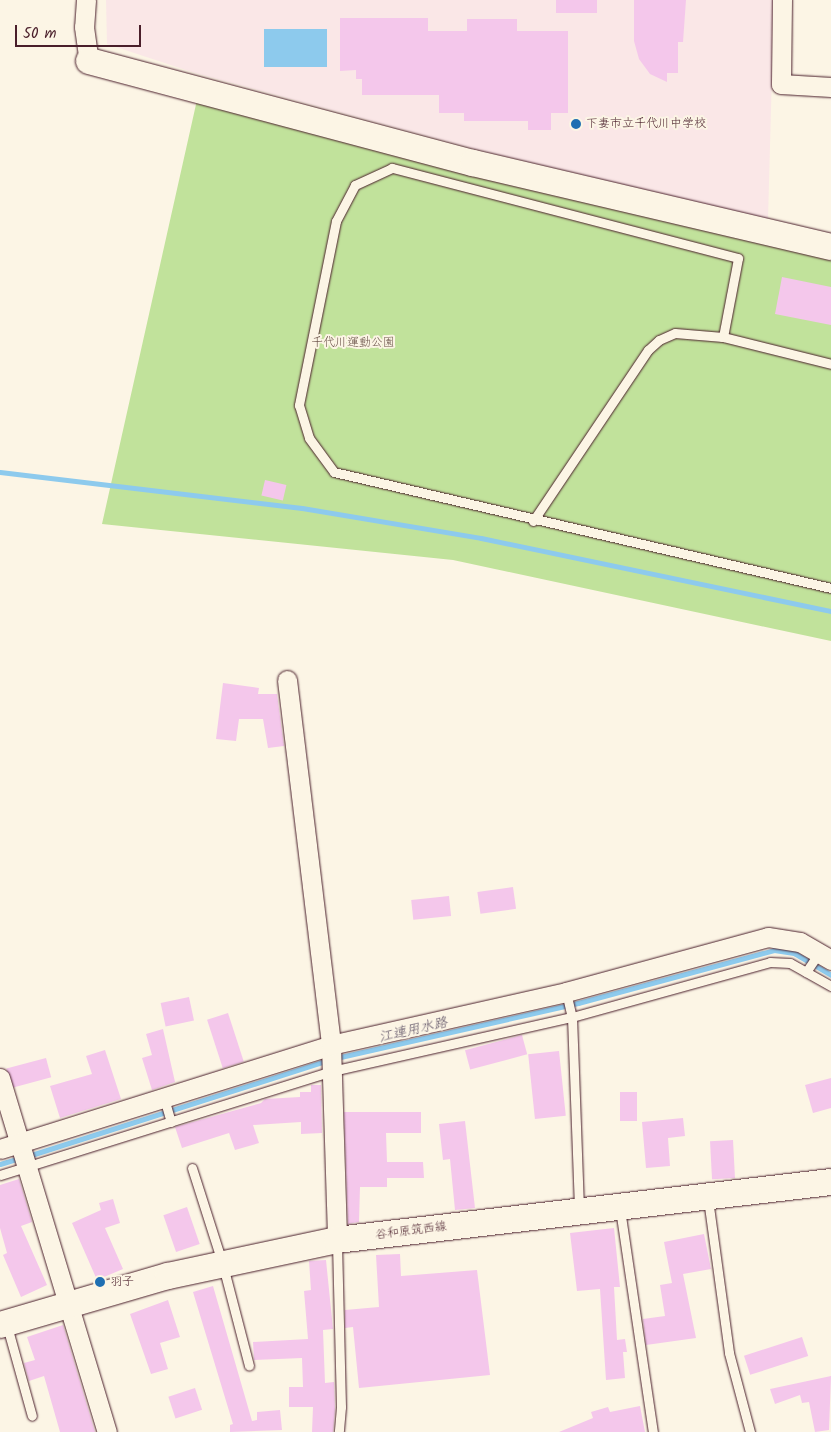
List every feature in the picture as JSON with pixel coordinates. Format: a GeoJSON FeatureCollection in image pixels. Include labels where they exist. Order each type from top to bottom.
{"type":"FeatureCollection","features":[{"type":"Feature","properties":{"kind":"main road"},"geometry":{"type":"LineString","coordinates":[[89,61],[473,163],[831,247]]}},
{"type":"Feature","properties":{"kind":"main road","name":"谷和原筑西線"},"geometry":{"type":"LineString","coordinates":[[3,1324],[222,1262],[337,1240],[831,1182]]}},
{"type":"Feature","properties":{"kind":"street"},"geometry":{"type":"LineString","coordinates":[[86,0],[84,27],[89,61]]}},
{"type":"Feature","properties":{"kind":"street"},"geometry":{"type":"LineString","coordinates":[[782,0],[781,84],[831,87]]}},
{"type":"Feature","properties":{"kind":"street"},"geometry":{"type":"LineString","coordinates":[[287,680],[331,1045],[337,1240]]}},
{"type":"Feature","properties":{"kind":"street"},"geometry":{"type":"LineString","coordinates":[[0,1149],[331,1045],[566,992],[768,937],[800,942],[821,958]]}},
{"type":"Feature","properties":{"kind":"street"},"geometry":{"type":"LineString","coordinates":[[0,1078],[107,1432]]}},
{"type":"Feature","properties":{"kind":"lane"},"geometry":{"type":"LineString","coordinates":[[724,337],[738,258],[392,168],[355,185],[336,221],[299,405],[309,438],[334,472],[533,521],[831,588]]}},
{"type":"Feature","properties":{"kind":"lane"},"geometry":{"type":"LineString","coordinates":[[533,521],[654,345],[675,333],[724,337],[831,364]]}},
{"type":"Feature","properties":{"kind":"lane"},"geometry":{"type":"LineString","coordinates":[[806,972],[821,958]]}},
{"type":"Feature","properties":{"kind":"lane"},"geometry":{"type":"LineString","coordinates":[[0,1175],[332,1071],[572,1017],[770,962],[790,963],[831,986]]}},
{"type":"Feature","properties":{"kind":"lane"},"geometry":{"type":"LineString","coordinates":[[566,992],[572,1017],[579,1212]]}},
{"type":"Feature","properties":{"kind":"lane"},"geometry":{"type":"LineString","coordinates":[[164,1098],[171,1122]]}},
{"type":"Feature","properties":{"kind":"lane"},"geometry":{"type":"LineString","coordinates":[[192,1168],[222,1262],[249,1366]]}},
{"type":"Feature","properties":{"kind":"lane"},"geometry":{"type":"LineString","coordinates":[[708,1196],[729,1353],[750,1432]]}},
{"type":"Feature","properties":{"kind":"lane"},"geometry":{"type":"LineString","coordinates":[[619,1207],[653,1432]]}},
{"type":"Feature","properties":{"kind":"lane"},"geometry":{"type":"LineString","coordinates":[[337,1240],[342,1407],[339,1432]]}},
{"type":"Feature","properties":{"kind":"lane"},"geometry":{"type":"LineString","coordinates":[[3,1324],[32,1416]]}},
{"type":"Feature","properties":{"kind":"shaded area","name":"下妻市立千代川中学校"},"geometry":{"type":"Polygon","coordinates":[[[106,0],[774,0],[768,219],[479,150],[195,73],[107,44],[106,0]]]}},
{"type":"Feature","properties":{"kind":"green space","name":"千代川運動公園"},"geometry":{"type":"Polygon","coordinates":[[[199,91],[831,247],[831,641],[453,560],[102,524],[199,91]]]}},
{"type":"Feature","properties":{"kind":"water"},"geometry":{"type":"Polygon","coordinates":[[[264,29],[327,29],[327,67],[264,67],[264,29]]]}},
{"type":"Feature","properties":{"kind":"building"},"geometry":{"type":"Polygon","coordinates":[[[556,0],[597,0],[597,13],[556,13],[556,0]]]}},
{"type":"Feature","properties":{"kind":"building"},"geometry":{"type":"Polygon","coordinates":[[[634,0],[686,0],[683,42],[678,42],[678,73],[667,73],[667,82],[650,74],[639,59],[634,41],[634,0]]]}},
{"type":"Feature","properties":{"kind":"building"},"geometry":{"type":"Polygon","coordinates":[[[340,18],[428,18],[428,31],[467,31],[467,19],[517,19],[517,31],[568,31],[568,113],[551,113],[551,130],[528,130],[528,121],[464,121],[464,113],[439,113],[439,95],[362,95],[362,79],[356,79],[356,70],[340,71],[340,18]]]}},
{"type":"Feature","properties":{"kind":"building"},"geometry":{"type":"Polygon","coordinates":[[[782,277],[831,287],[831,325],[775,314],[782,277]]]}},
{"type":"Feature","properties":{"kind":"building"},"geometry":{"type":"Polygon","coordinates":[[[265,480],[286,485],[283,501],[261,496],[265,480]]]}},
{"type":"Feature","properties":{"kind":"building"},"geometry":{"type":"Polygon","coordinates":[[[223,683],[259,688],[258,694],[277,694],[284,746],[268,748],[263,719],[239,719],[236,741],[216,739],[223,683]]]}},
{"type":"Feature","properties":{"kind":"building"},"geometry":{"type":"Polygon","coordinates":[[[513,887],[516,909],[480,914],[477,892],[513,887]]]}},
{"type":"Feature","properties":{"kind":"building"},"geometry":{"type":"Polygon","coordinates":[[[449,896],[451,916],[413,920],[411,900],[449,896]]]}},
{"type":"Feature","properties":{"kind":"building"},"geometry":{"type":"Polygon","coordinates":[[[189,997],[194,1020],[166,1027],[161,1003],[189,997]]]}},
{"type":"Feature","properties":{"kind":"building"},"geometry":{"type":"Polygon","coordinates":[[[228,1013],[244,1062],[223,1068],[207,1020],[228,1013]]]}},
{"type":"Feature","properties":{"kind":"building"},"geometry":{"type":"Polygon","coordinates":[[[163,1029],[175,1082],[152,1090],[142,1058],[152,1055],[146,1034],[163,1029]]]}},
{"type":"Feature","properties":{"kind":"building"},"geometry":{"type":"Polygon","coordinates":[[[522,1035],[527,1054],[470,1070],[465,1050],[522,1035]]]}},
{"type":"Feature","properties":{"kind":"building"},"geometry":{"type":"Polygon","coordinates":[[[105,1050],[121,1099],[60,1118],[50,1086],[92,1074],[86,1056],[105,1050]]]}},
{"type":"Feature","properties":{"kind":"building"},"geometry":{"type":"Polygon","coordinates":[[[559,1051],[566,1116],[535,1119],[528,1054],[559,1051]]]}},
{"type":"Feature","properties":{"kind":"building"},"geometry":{"type":"Polygon","coordinates":[[[46,1058],[51,1077],[12,1088],[6,1069],[46,1058]]]}},
{"type":"Feature","properties":{"kind":"building"},"geometry":{"type":"Polygon","coordinates":[[[831,1078],[831,1108],[813,1113],[805,1085],[831,1078]]]}},
{"type":"Feature","properties":{"kind":"building"},"geometry":{"type":"Polygon","coordinates":[[[311,1085],[321,1085],[322,1133],[301,1134],[301,1122],[253,1125],[259,1143],[235,1150],[229,1133],[182,1148],[175,1127],[261,1103],[265,1099],[300,1097],[300,1092],[311,1092],[311,1085]]]}},
{"type":"Feature","properties":{"kind":"building"},"geometry":{"type":"Polygon","coordinates":[[[620,1092],[637,1092],[637,1121],[620,1121],[620,1092]]]}},
{"type":"Feature","properties":{"kind":"building"},"geometry":{"type":"Polygon","coordinates":[[[344,1112],[421,1112],[421,1133],[386,1133],[387,1162],[423,1162],[424,1178],[387,1178],[387,1187],[360,1187],[359,1222],[348,1224],[344,1112]]]}},
{"type":"Feature","properties":{"kind":"building"},"geometry":{"type":"Polygon","coordinates":[[[683,1118],[685,1136],[668,1138],[670,1166],[646,1168],[642,1122],[683,1118]]]}},
{"type":"Feature","properties":{"kind":"building"},"geometry":{"type":"Polygon","coordinates":[[[465,1121],[475,1208],[455,1210],[450,1159],[443,1160],[439,1124],[465,1121]]]}},
{"type":"Feature","properties":{"kind":"building"},"geometry":{"type":"Polygon","coordinates":[[[733,1140],[735,1178],[712,1179],[710,1141],[733,1140]]]}},
{"type":"Feature","properties":{"kind":"building"},"geometry":{"type":"Polygon","coordinates":[[[19,1179],[32,1222],[21,1226],[47,1285],[21,1297],[3,1255],[7,1253],[0,1228],[0,1185],[19,1179]]]}},
{"type":"Feature","properties":{"kind":"building"},"geometry":{"type":"Polygon","coordinates":[[[113,1199],[120,1223],[105,1228],[123,1269],[97,1280],[72,1223],[101,1210],[99,1203],[113,1199]]]}},
{"type":"Feature","properties":{"kind":"building"},"geometry":{"type":"Polygon","coordinates":[[[187,1207],[200,1244],[176,1252],[163,1215],[187,1207]]]}},
{"type":"Feature","properties":{"kind":"building"},"geometry":{"type":"Polygon","coordinates":[[[614,1228],[620,1287],[614,1287],[617,1340],[625,1339],[627,1352],[623,1352],[625,1378],[606,1380],[600,1289],[577,1291],[570,1233],[614,1228]]]}},
{"type":"Feature","properties":{"kind":"building"},"geometry":{"type":"Polygon","coordinates":[[[704,1234],[711,1269],[683,1274],[696,1338],[646,1345],[643,1319],[665,1316],[660,1285],[672,1283],[664,1242],[704,1234]]]}},
{"type":"Feature","properties":{"kind":"building"},"geometry":{"type":"Polygon","coordinates":[[[400,1254],[401,1276],[477,1270],[490,1375],[359,1388],[353,1327],[345,1328],[345,1310],[379,1307],[376,1255],[400,1254]]]}},
{"type":"Feature","properties":{"kind":"building"},"geometry":{"type":"Polygon","coordinates":[[[326,1260],[333,1329],[323,1330],[325,1383],[334,1382],[335,1409],[333,1432],[312,1432],[313,1407],[289,1407],[289,1387],[303,1387],[302,1358],[254,1360],[253,1342],[308,1339],[304,1291],[311,1290],[309,1261],[326,1260]]]}},
{"type":"Feature","properties":{"kind":"building"},"geometry":{"type":"Polygon","coordinates":[[[213,1286],[252,1421],[257,1420],[257,1412],[280,1410],[282,1430],[230,1432],[230,1425],[233,1424],[193,1292],[213,1286]]]}},
{"type":"Feature","properties":{"kind":"building"},"geometry":{"type":"Polygon","coordinates":[[[168,1300],[180,1337],[160,1343],[168,1369],[151,1374],[130,1314],[168,1300]]]}},
{"type":"Feature","properties":{"kind":"building"},"geometry":{"type":"Polygon","coordinates":[[[63,1325],[95,1432],[60,1432],[44,1376],[29,1381],[24,1363],[35,1360],[27,1337],[63,1325]]]}},
{"type":"Feature","properties":{"kind":"building"},"geometry":{"type":"Polygon","coordinates":[[[802,1337],[808,1356],[750,1375],[744,1356],[802,1337]]]}},
{"type":"Feature","properties":{"kind":"building"},"geometry":{"type":"Polygon","coordinates":[[[831,1376],[829,1430],[815,1432],[809,1402],[802,1403],[800,1395],[775,1404],[770,1389],[831,1376]]]}},
{"type":"Feature","properties":{"kind":"building"},"geometry":{"type":"Polygon","coordinates":[[[195,1388],[202,1410],[175,1419],[168,1397],[195,1388]]]}},
{"type":"Feature","properties":{"kind":"building"},"geometry":{"type":"Polygon","coordinates":[[[640,1406],[645,1432],[559,1432],[593,1418],[591,1412],[608,1407],[610,1412],[640,1406]]]}},
{"type":"Feature","properties":{"kind":"waterway"},"geometry":{"type":"LineString","coordinates":[[0,472],[302,508],[481,538],[831,611]]}},
{"type":"Feature","properties":{"kind":"waterway","name":"江連用水路"},"geometry":{"type":"LineString","coordinates":[[336,1058],[578,1003],[774,950],[794,953],[831,975]]}},
{"type":"Feature","properties":{"kind":"waterway","name":"江連用水路"},"geometry":{"type":"LineString","coordinates":[[28,1156],[328,1060]]}},
{"type":"Feature","properties":{"kind":"waterway","name":"江連用水路"},"geometry":{"type":"LineString","coordinates":[[0,1164],[20,1158]]}},
{"type":"Feature","properties":{"kind":"place","name":"下妻市立千代川中学校"},"geometry":{"type":"Point","coordinates":[576,124]}},
{"type":"Feature","properties":{"kind":"place","name":"羽子"},"geometry":{"type":"Point","coordinates":[100,1282]}}]}
